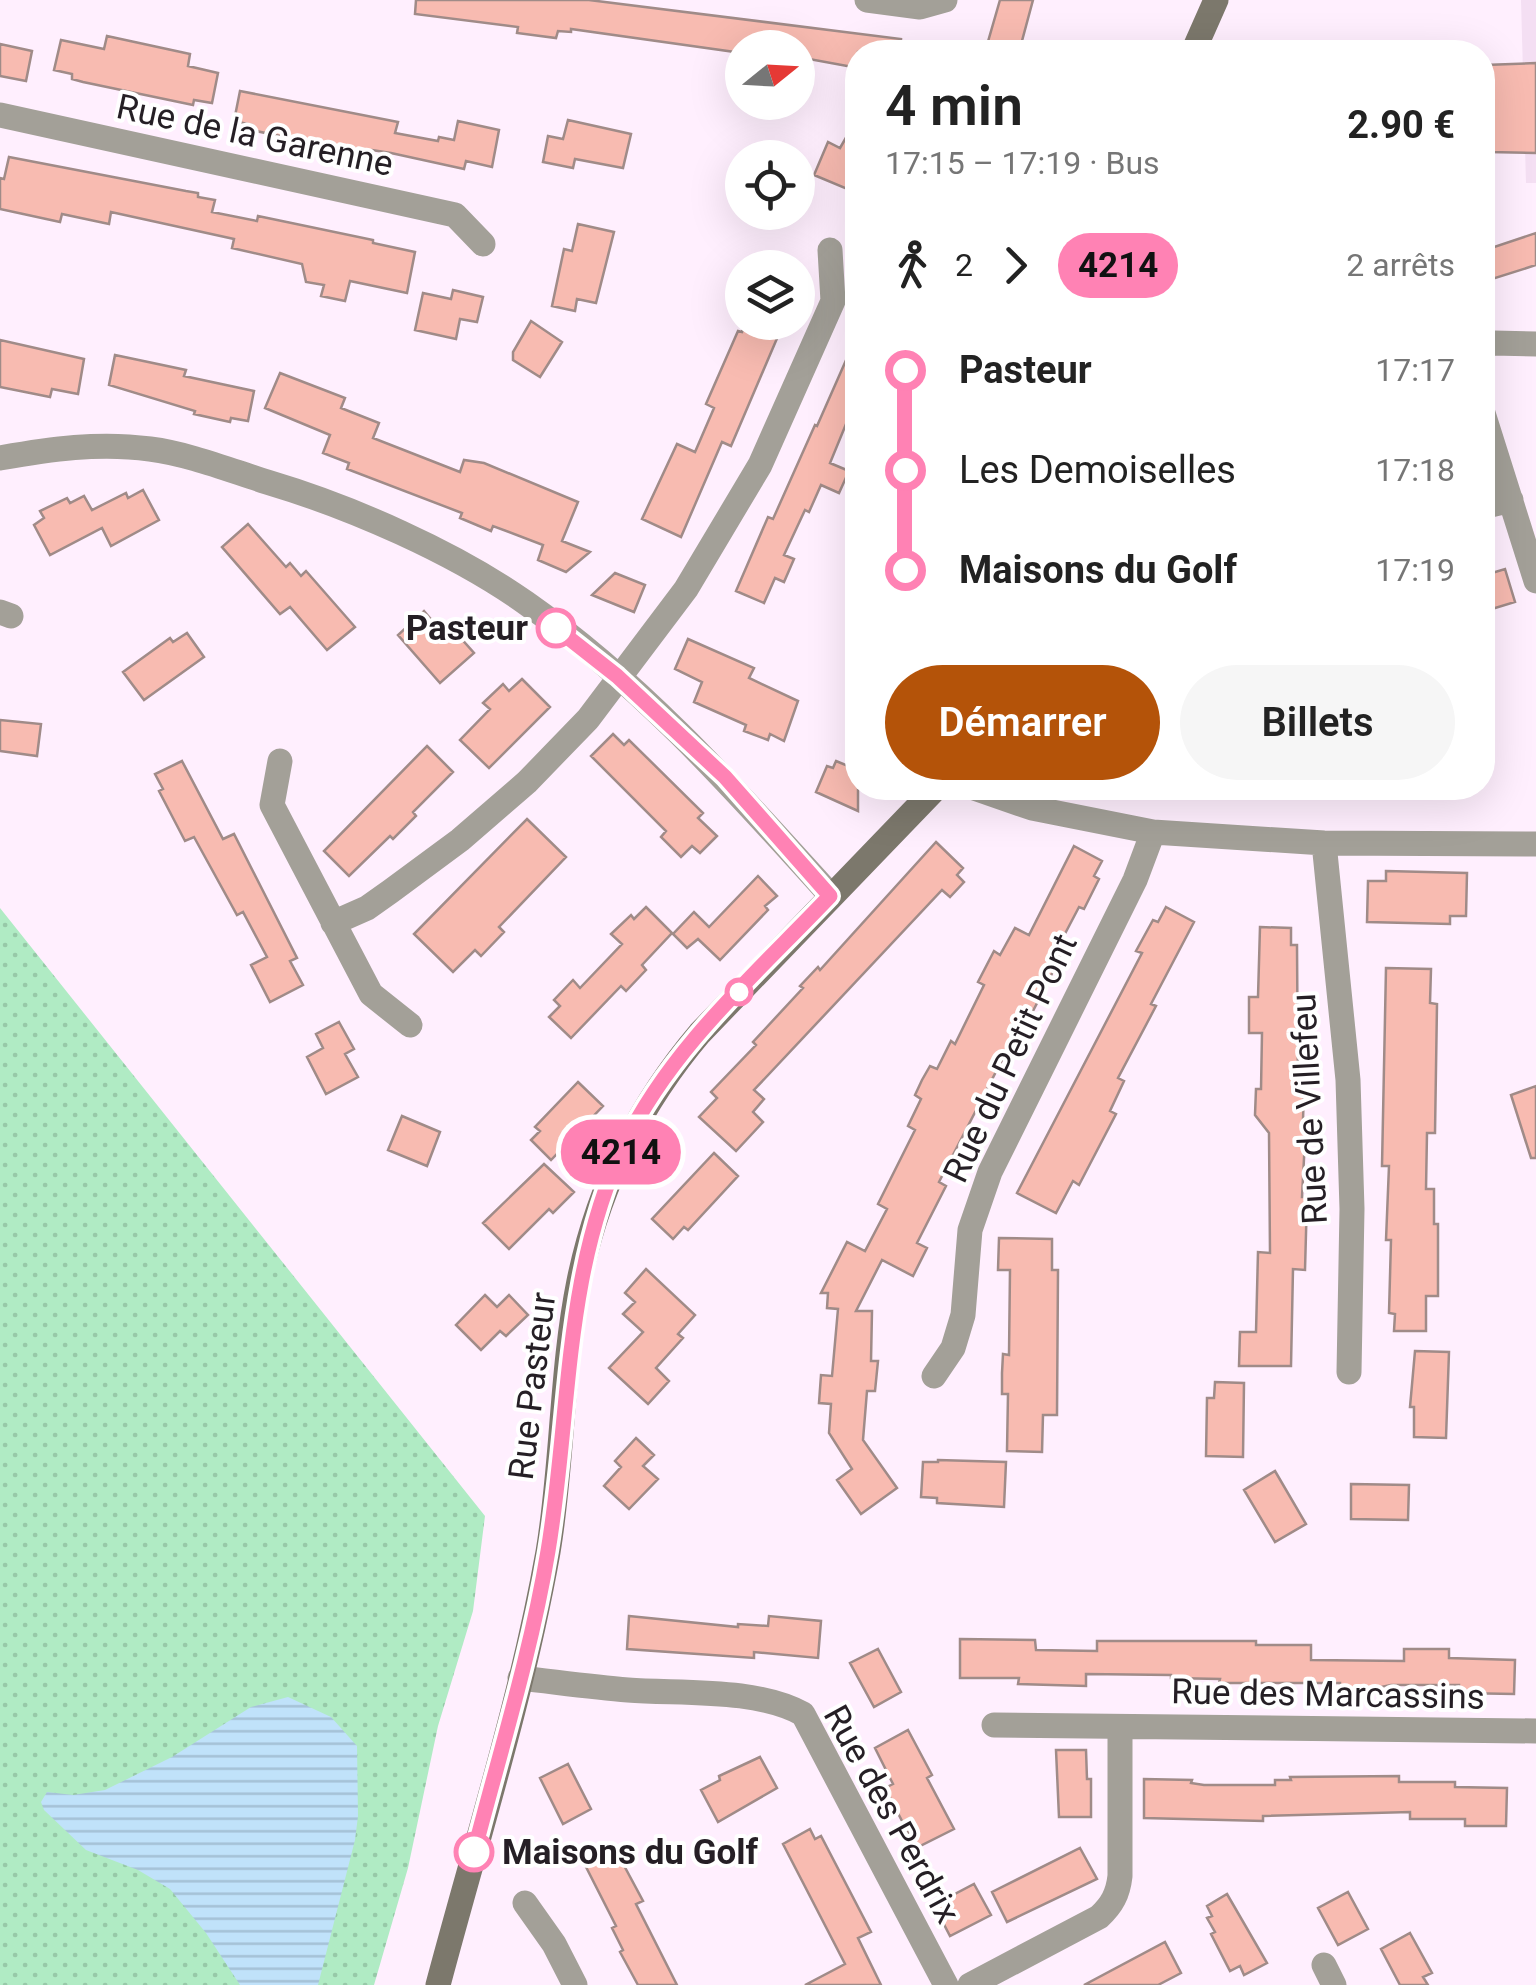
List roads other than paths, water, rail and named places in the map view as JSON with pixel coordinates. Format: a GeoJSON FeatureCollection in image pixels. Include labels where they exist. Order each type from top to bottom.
{"type":"FeatureCollection","features":[{"type":"Feature","properties":{"kind":"street"},"geometry":{"type":"LineString","coordinates":[[867,0],[920,7],[946,0]]}},
{"type":"Feature","properties":{"kind":"street"},"geometry":{"type":"LineString","coordinates":[[1198,40],[1216,0]]}},
{"type":"Feature","properties":{"kind":"street","name":"Rue de la Garenne"},"geometry":{"type":"LineString","coordinates":[[0,115],[455,215],[484,244]]}},
{"type":"Feature","properties":{"kind":"street"},"geometry":{"type":"LineString","coordinates":[[333,923],[391,892],[500,806],[588,718],[686,589],[760,465],[833,301],[830,250]]}},
{"type":"Feature","properties":{"kind":"street"},"geometry":{"type":"LineString","coordinates":[[1495,343],[1536,344]]}},
{"type":"Feature","properties":{"kind":"street"},"geometry":{"type":"LineString","coordinates":[[0,458],[102,445],[154,449],[327,500],[489,580],[528,604],[617,676],[725,777],[830,896]]}},
{"type":"Feature","properties":{"kind":"street"},"geometry":{"type":"LineString","coordinates":[[1495,450],[1536,581]]}},
{"type":"Feature","properties":{"kind":"street"},"geometry":{"type":"LineString","coordinates":[[1495,504],[1511,500]]}},
{"type":"Feature","properties":{"kind":"street"},"geometry":{"type":"LineString","coordinates":[[280,761],[272,805],[371,994],[410,1024]]}},
{"type":"Feature","properties":{"kind":"street","name":"Rue Pasteur"},"geometry":{"type":"LineString","coordinates":[[438,1985],[520,1678],[548,1550],[578,1284],[624,1144],[672,1066],[924,800]]}},
{"type":"Feature","properties":{"kind":"street"},"geometry":{"type":"LineString","coordinates":[[1009,800],[1154,832],[1324,843],[1536,844]]}},
{"type":"Feature","properties":{"kind":"street","name":"Rue du Petit Pont"},"geometry":{"type":"LineString","coordinates":[[934,1376],[953,1348],[963,1315],[970,1230],[990,1172],[1135,880],[1154,832]]}},
{"type":"Feature","properties":{"kind":"street","name":"Rue de Villefeu"},"geometry":{"type":"LineString","coordinates":[[1324,843],[1348,1080],[1352,1209],[1349,1372]]}},
{"type":"Feature","properties":{"kind":"street","name":"Rue des Perdrix"},"geometry":{"type":"LineString","coordinates":[[520,1678],[752,1698],[782,1703],[802,1714],[946,1985]]}},
{"type":"Feature","properties":{"kind":"street","name":"Rue des Marcassins"},"geometry":{"type":"LineString","coordinates":[[994,1725],[1536,1731]]}},
{"type":"Feature","properties":{"kind":"street"},"geometry":{"type":"LineString","coordinates":[[970,1985],[1110,1907],[1118,1892],[1120,1876],[1120,1727]]}},
{"type":"Feature","properties":{"kind":"street"},"geometry":{"type":"LineString","coordinates":[[526,1903],[554,1944],[575,1985]]}},
{"type":"Feature","properties":{"kind":"water"},"geometry":{"type":"Polygon","coordinates":[[[288,1697],[331,1717],[357,1746],[355,1840],[318,1985],[240,1985],[206,1933],[170,1889],[138,1870],[86,1850],[44,1810],[41,1802],[47,1792],[73,1795],[105,1790],[172,1757],[251,1707],[288,1697]]]}},
{"type":"Feature","properties":{"kind":"place","name":"Pasteur"},"geometry":{"type":"Point","coordinates":[556,628]}},
{"type":"Feature","properties":{"kind":"place","name":"Maisons du Golf"},"geometry":{"type":"Point","coordinates":[474,1852]}}]}
